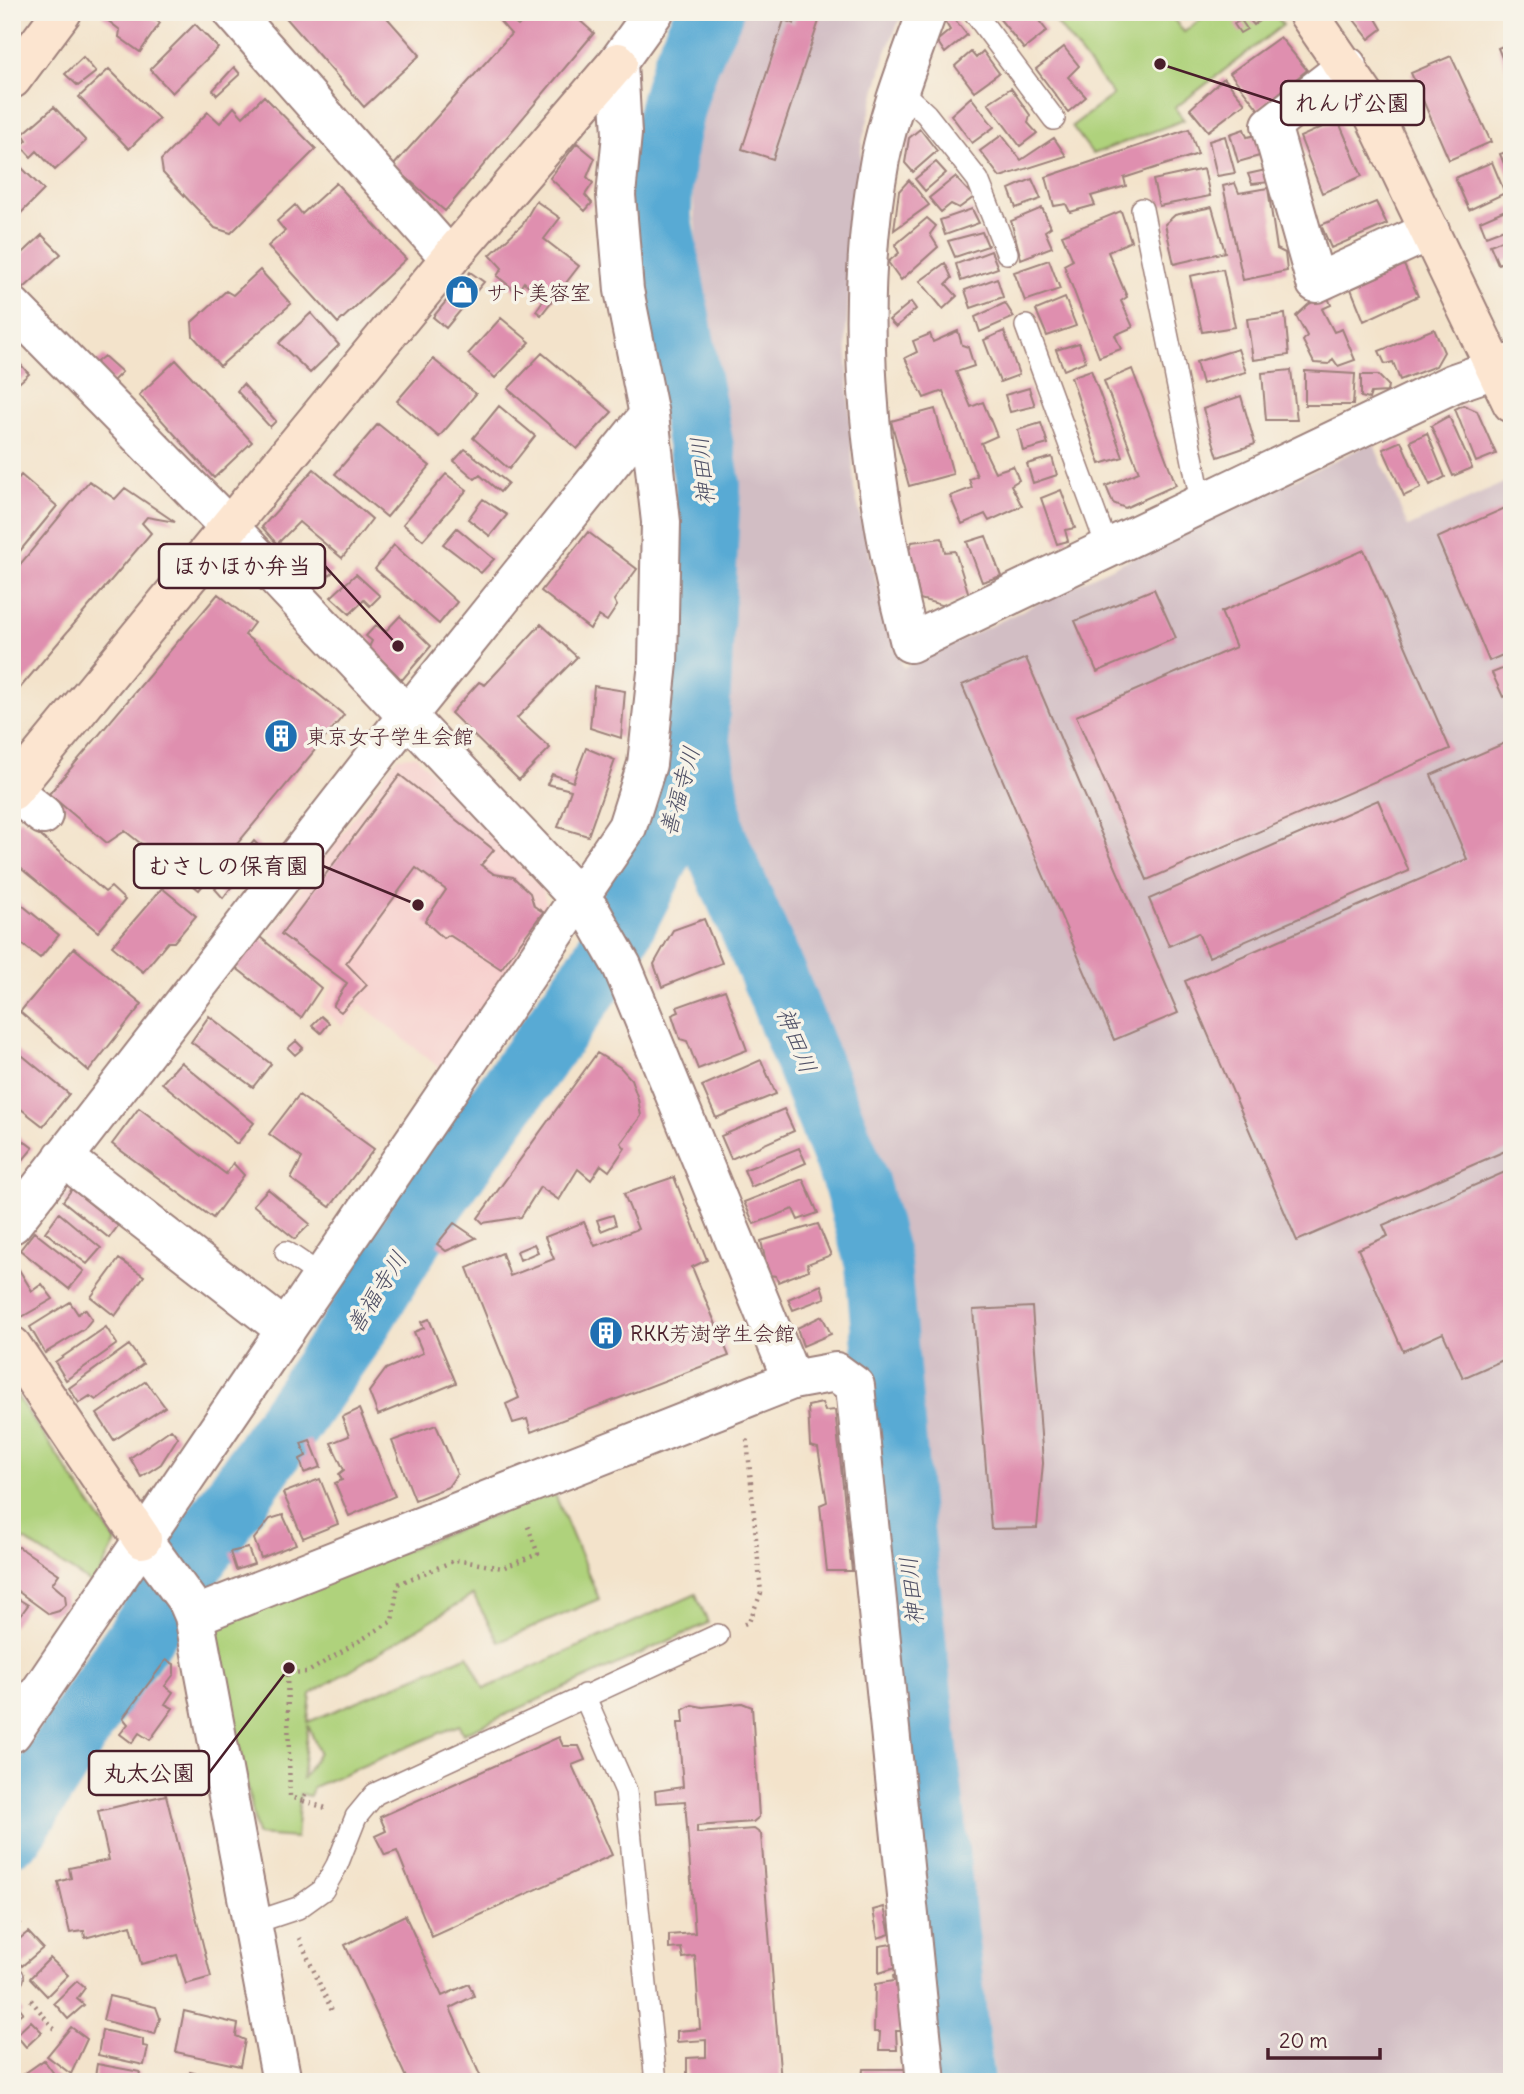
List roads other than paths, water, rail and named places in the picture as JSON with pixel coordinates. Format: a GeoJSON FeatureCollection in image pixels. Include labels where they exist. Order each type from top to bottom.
{"type":"FeatureCollection","features":[{"type":"Feature","properties":{"kind":"street"},"geometry":{"type":"LineString","coordinates":[[12,79],[62,12]]}},
{"type":"Feature","properties":{"kind":"street"},"geometry":{"type":"LineString","coordinates":[[233,12],[450,258]]}},
{"type":"Feature","properties":{"kind":"street"},"geometry":{"type":"LineString","coordinates":[[43,815],[12,791],[450,258],[618,62],[654,12]]}},
{"type":"Feature","properties":{"kind":"street"},"geometry":{"type":"LineString","coordinates":[[927,12],[880,158],[867,267],[864,339],[877,479],[892,572],[910,643],[1108,549],[1201,501],[1454,383],[1504,365]]}},
{"type":"Feature","properties":{"kind":"street"},"geometry":{"type":"LineString","coordinates":[[1307,12],[1347,66],[1380,125],[1430,232],[1504,365],[1512,403]]}},
{"type":"Feature","properties":{"kind":"street"},"geometry":{"type":"LineString","coordinates":[[12,1734],[147,1545],[286,1330],[586,904],[627,827],[647,764],[658,663],[661,522],[649,415],[624,290],[616,195],[622,134],[618,62]]}},
{"type":"Feature","properties":{"kind":"street"},"geometry":{"type":"LineString","coordinates":[[1347,66],[1271,125],[1316,283],[1430,232]]}},
{"type":"Feature","properties":{"kind":"street"},"geometry":{"type":"LineString","coordinates":[[12,306],[230,528],[586,904],[622,966],[792,1380]]}},
{"type":"Feature","properties":{"kind":"street"},"geometry":{"type":"LineString","coordinates":[[12,1224],[407,716],[649,415]]}},
{"type":"Feature","properties":{"kind":"street"},"geometry":{"type":"LineString","coordinates":[[63,1157],[286,1330]]}},
{"type":"Feature","properties":{"kind":"street"},"geometry":{"type":"LineString","coordinates":[[12,1346],[191,1609],[270,1918],[282,2082]]}},
{"type":"Feature","properties":{"kind":"street"},"geometry":{"type":"LineString","coordinates":[[191,1609],[792,1380],[836,1372],[855,1386],[926,2082]]}},
{"type":"Feature","properties":{"kind":"lane"},"geometry":{"type":"LineString","coordinates":[[974,12],[1055,119]]}},
{"type":"Feature","properties":{"kind":"lane"},"geometry":{"type":"LineString","coordinates":[[900,90],[926,114],[978,180],[1007,253]]}},
{"type":"Feature","properties":{"kind":"lane"},"geometry":{"type":"LineString","coordinates":[[1142,209],[1201,501]]}},
{"type":"Feature","properties":{"kind":"lane"},"geometry":{"type":"LineString","coordinates":[[1026,326],[1108,549]]}},
{"type":"Feature","properties":{"kind":"lane"},"geometry":{"type":"LineString","coordinates":[[286,1252],[323,1277]]}},
{"type":"Feature","properties":{"kind":"lane"},"geometry":{"type":"LineString","coordinates":[[270,1918],[323,1890],[337,1865],[356,1817],[374,1794],[718,1635]]}},
{"type":"Feature","properties":{"kind":"lane"},"geometry":{"type":"LineString","coordinates":[[584,1695],[626,1791],[656,2082]]}},
{"type":"Feature","properties":{"kind":"waterway","name":"神田川"},"geometry":{"type":"LineString","coordinates":[[710,12],[678,87],[665,139],[659,193],[659,220],[708,486],[696,730],[713,837],[777,984],[856,1183],[878,1264],[901,1528],[961,2082]]}},
{"type":"Feature","properties":{"kind":"waterway","name":"善福寺川"},"geometry":{"type":"LineString","coordinates":[[12,1832],[98,1697],[355,1327],[433,1200],[601,966],[671,830],[691,750]]}},
{"type":"Feature","properties":{"kind":"place","name":"れんげ公園"},"geometry":{"type":"Point","coordinates":[1160,64]}},
{"type":"Feature","properties":{"kind":"place","name":"サト美容室"},"geometry":{"type":"Point","coordinates":[462,292]}},
{"type":"Feature","properties":{"kind":"place","name":"ほかほか弁当"},"geometry":{"type":"Point","coordinates":[398,646]}},
{"type":"Feature","properties":{"kind":"place","name":"東京女子学生会館"},"geometry":{"type":"Point","coordinates":[281,736]}},
{"type":"Feature","properties":{"kind":"place","name":"むさしの保育園"},"geometry":{"type":"Point","coordinates":[418,905]}},
{"type":"Feature","properties":{"kind":"place","name":"RKK芳澍学生会館"},"geometry":{"type":"Point","coordinates":[606,1333]}},
{"type":"Feature","properties":{"kind":"place","name":"丸太公園"},"geometry":{"type":"Point","coordinates":[289,1668]}}]}
